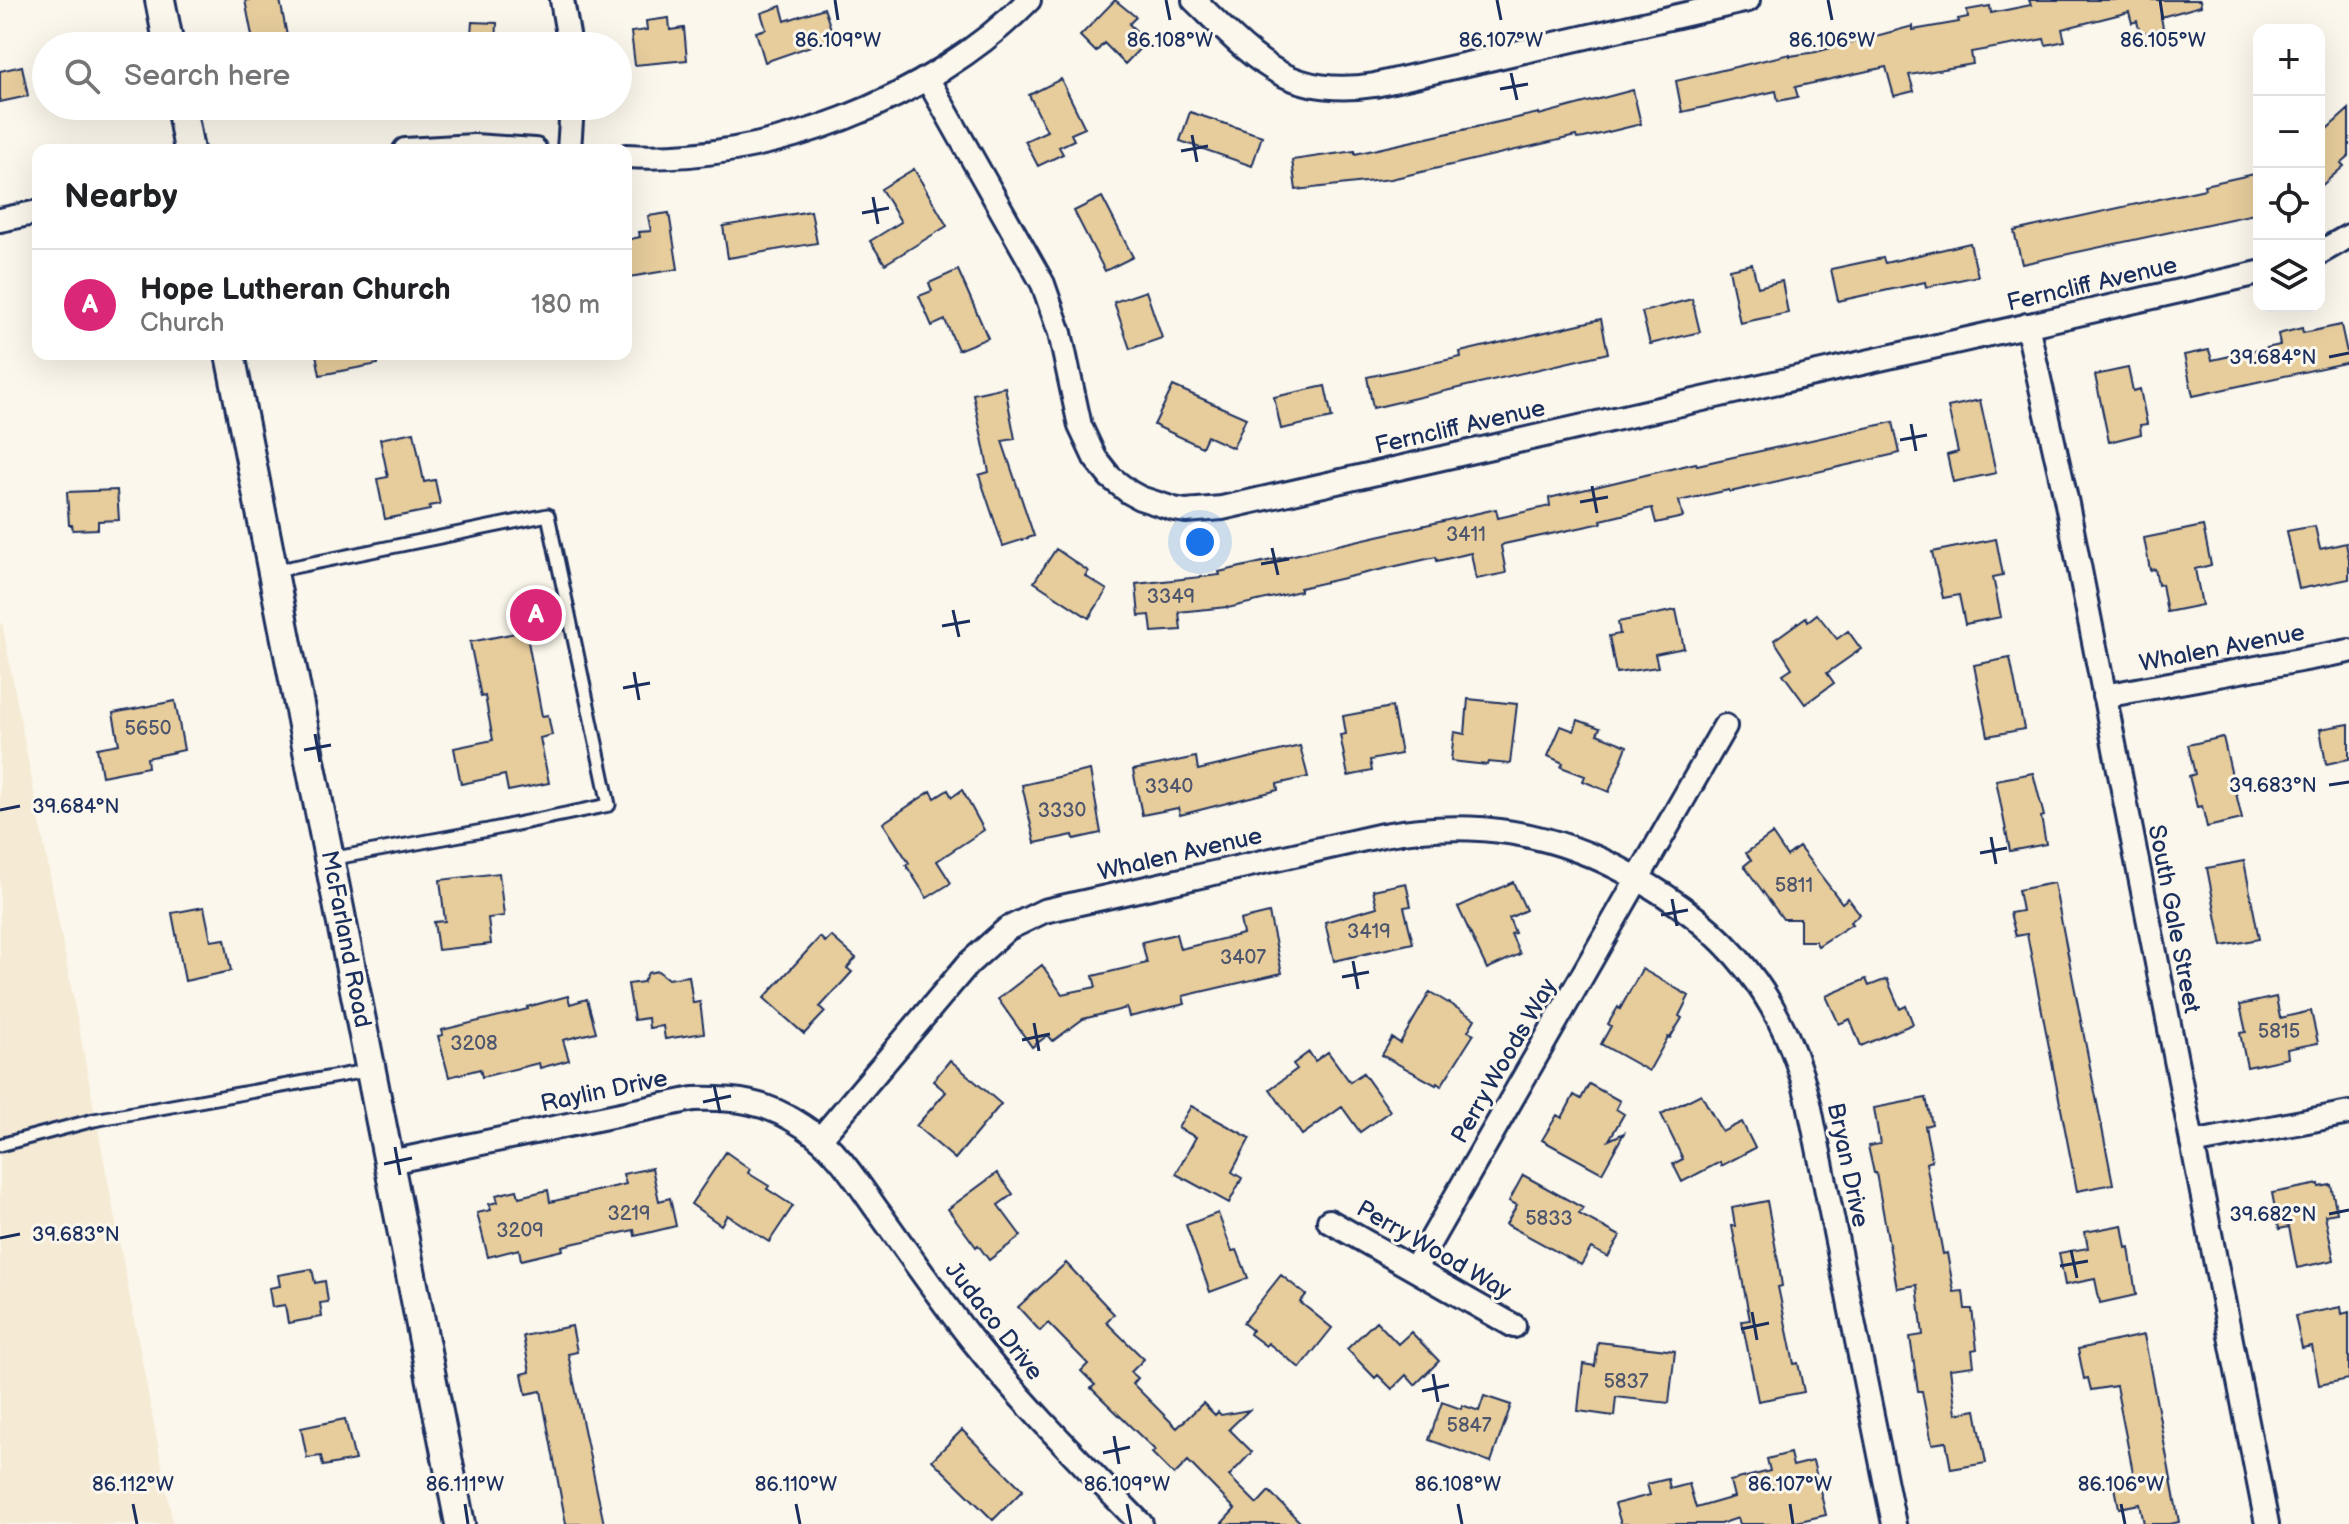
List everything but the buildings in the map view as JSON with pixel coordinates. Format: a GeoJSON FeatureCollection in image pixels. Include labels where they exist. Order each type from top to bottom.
{"type":"FeatureCollection","features":[{"type":"Feature","properties":{"kind":"street"},"geometry":{"type":"LineString","coordinates":[[160,0],[166,32]]}},
{"type":"Feature","properties":{"kind":"street"},"geometry":{"type":"LineString","coordinates":[[562,0],[568,32]]}},
{"type":"Feature","properties":{"kind":"street"},"geometry":{"type":"LineString","coordinates":[[632,156],[680,155],[750,146],[853,115],[927,78],[964,55],[1029,0]]}},
{"type":"Feature","properties":{"kind":"street"},"geometry":{"type":"LineString","coordinates":[[1194,0],[1243,48],[1271,69],[1316,86],[1340,89],[1375,85],[1748,0]]}},
{"type":"Feature","properties":{"kind":"street","name":"Ferncliff Avenue"},"geometry":{"type":"LineString","coordinates":[[927,78],[1043,284],[1060,333],[1080,426],[1089,448],[1103,468],[1129,492],[1174,509],[1198,511],[1222,508],[2253,274]]}},
{"type":"Feature","properties":{"kind":"street"},"geometry":{"type":"LineString","coordinates":[[184,120],[188,144]]}},
{"type":"Feature","properties":{"kind":"street"},"geometry":{"type":"LineString","coordinates":[[569,144],[571,120]]}},
{"type":"Feature","properties":{"kind":"street"},"geometry":{"type":"LineString","coordinates":[[0,220],[32,213]]}},
{"type":"Feature","properties":{"kind":"street"},"geometry":{"type":"LineString","coordinates":[[2325,250],[2349,236]]}},
{"type":"Feature","properties":{"kind":"street","name":"South Gale Street"},"geometry":{"type":"LineString","coordinates":[[2027,325],[2066,499],[2267,1524]]}},
{"type":"Feature","properties":{"kind":"street","name":"McFarland Road"},"geometry":{"type":"LineString","coordinates":[[231,360],[460,1524]]}},
{"type":"Feature","properties":{"kind":"street","name":"Whalen Avenue"},"geometry":{"type":"LineString","coordinates":[[2104,696],[2349,651]]}},
{"type":"Feature","properties":{"kind":"street","name":"Perry Woods Way"},"geometry":{"type":"LineString","coordinates":[[1415,1268],[1725,726]]}},
{"type":"Feature","properties":{"kind":"street","name":"Whalen Avenue"},"geometry":{"type":"LineString","coordinates":[[820,1139],[968,964],[1007,929],[1044,911],[1383,835],[1431,828],[1491,829],[1538,837],[1596,856],[1638,879]]}},
{"type":"Feature","properties":{"kind":"street","name":"Bryan Drive"},"geometry":{"type":"LineString","coordinates":[[1638,879],[1678,902],[1723,940],[1759,985],[1793,1049],[1809,1103],[1894,1524]]}},
{"type":"Feature","properties":{"kind":"street","name":"Raylin Drive"},"geometry":{"type":"LineString","coordinates":[[390,1162],[693,1099],[729,1098],[758,1104],[787,1116],[820,1139]]}},
{"type":"Feature","properties":{"kind":"street"},"geometry":{"type":"LineString","coordinates":[[2192,1143],[2349,1113]]}},
{"type":"Feature","properties":{"kind":"street","name":"Judaco Drive"},"geometry":{"type":"LineString","coordinates":[[820,1139],[847,1169],[972,1340],[1025,1402],[1141,1524]]}},
{"type":"Feature","properties":{"kind":"street","name":"Perry Wood Way"},"geometry":{"type":"LineString","coordinates":[[1329,1221],[1514,1326]]}},
{"type":"Feature","properties":{"kind":"lane"},"geometry":{"type":"LineString","coordinates":[[273,571],[548,515],[609,805],[330,859]]}},
{"type":"Feature","properties":{"kind":"lane"},"geometry":{"type":"LineString","coordinates":[[0,1145],[94,1120],[372,1070]]}},
{"type":"Feature","properties":{"kind":"shaded area"},"geometry":{"type":"Polygon","coordinates":[[[2,623],[173,1524],[0,1524],[2,623]]]}},
{"type":"Feature","properties":{"kind":"place","name":"Hope Lutheran Church"},"geometry":{"type":"Point","coordinates":[536,615]}}]}
